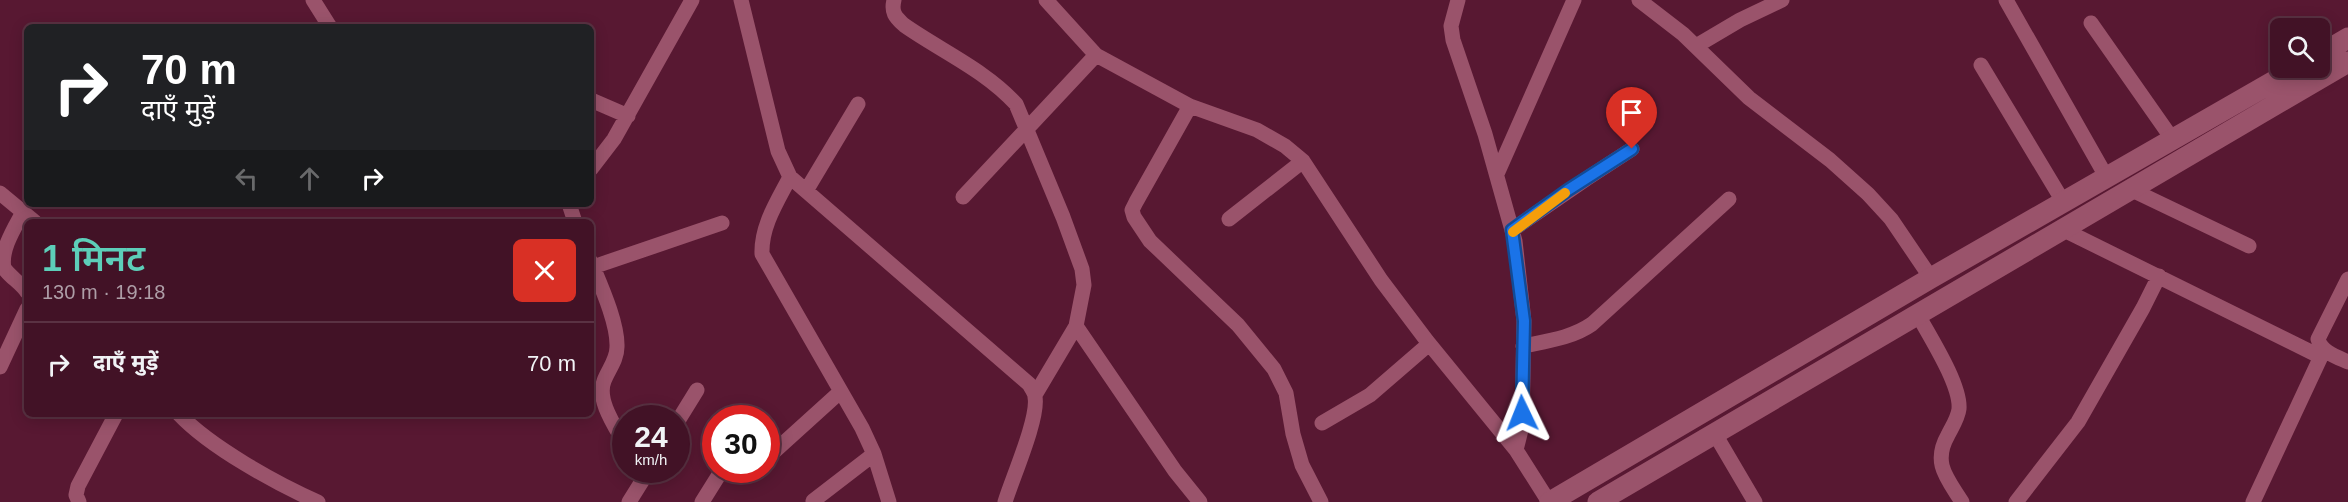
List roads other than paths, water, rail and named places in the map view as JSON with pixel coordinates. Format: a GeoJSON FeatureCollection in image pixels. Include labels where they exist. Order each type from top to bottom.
{"type":"FeatureCollection","features":[{"type":"Feature","properties":{"kind":"main road"},"geometry":{"type":"LineString","coordinates":[[2330,49],[2348,38]]}},
{"type":"Feature","properties":{"kind":"main road"},"geometry":{"type":"LineString","coordinates":[[1598,502],[2348,62]]}},
{"type":"Feature","properties":{"kind":"main road"},"geometry":{"type":"LineString","coordinates":[[1550,502],[1931,278],[2280,78]]}},
{"type":"Feature","properties":{"kind":"street"},"geometry":{"type":"LineString","coordinates":[[313,0],[328,24]]}},
{"type":"Feature","properties":{"kind":"street"},"geometry":{"type":"LineString","coordinates":[[594,165],[628,116],[692,0]]}},
{"type":"Feature","properties":{"kind":"street"},"geometry":{"type":"LineString","coordinates":[[741,0],[778,152],[790,177],[1029,384],[1035,395],[1030,429],[1005,502]]}},
{"type":"Feature","properties":{"kind":"street"},"geometry":{"type":"LineString","coordinates":[[894,0],[892,9],[896,18],[911,30],[976,70],[1005,91],[1016,104],[1082,269],[1084,285],[1076,326],[1035,395]]}},
{"type":"Feature","properties":{"kind":"street"},"geometry":{"type":"LineString","coordinates":[[1046,0],[1096,55],[1190,106],[1257,130],[1285,146],[1303,161],[1381,280],[1429,344],[1516,450],[1550,502]]}},
{"type":"Feature","properties":{"kind":"street"},"geometry":{"type":"LineString","coordinates":[[1458,0],[1451,26],[1453,40],[1497,174],[1512,230],[1524,321],[1522,413],[1516,450]]}},
{"type":"Feature","properties":{"kind":"street"},"geometry":{"type":"LineString","coordinates":[[1497,174],[1574,0]]}},
{"type":"Feature","properties":{"kind":"street"},"geometry":{"type":"LineString","coordinates":[[1639,0],[1696,46],[1749,98],[1830,160],[1868,194],[1891,219],[1931,278]]}},
{"type":"Feature","properties":{"kind":"street"},"geometry":{"type":"LineString","coordinates":[[1696,46],[1740,20],[1782,0]]}},
{"type":"Feature","properties":{"kind":"street"},"geometry":{"type":"LineString","coordinates":[[2006,0],[2107,178]]}},
{"type":"Feature","properties":{"kind":"street"},"geometry":{"type":"LineString","coordinates":[[2091,23],[2173,140]]}},
{"type":"Feature","properties":{"kind":"street"},"geometry":{"type":"LineString","coordinates":[[963,197],[1096,55]]}},
{"type":"Feature","properties":{"kind":"street"},"geometry":{"type":"LineString","coordinates":[[1982,65],[2064,203]]}},
{"type":"Feature","properties":{"kind":"street"},"geometry":{"type":"LineString","coordinates":[[594,101],[628,116]]}},
{"type":"Feature","properties":{"kind":"street"},"geometry":{"type":"LineString","coordinates":[[806,191],[858,104]]}},
{"type":"Feature","properties":{"kind":"street"},"geometry":{"type":"LineString","coordinates":[[1190,106],[1136,202],[1132,210],[1134,217],[1150,241],[1238,325],[1274,369],[1286,393],[1293,434],[1302,465],[1321,502]]}},
{"type":"Feature","properties":{"kind":"street"},"geometry":{"type":"LineString","coordinates":[[1512,230],[1568,190],[1632,149]]}},
{"type":"Feature","properties":{"kind":"street"},"geometry":{"type":"LineString","coordinates":[[1229,219],[1303,161]]}},
{"type":"Feature","properties":{"kind":"street"},"geometry":{"type":"LineString","coordinates":[[790,177],[766,225],[762,254],[874,454],[889,502]]}},
{"type":"Feature","properties":{"kind":"street"},"geometry":{"type":"LineString","coordinates":[[2133,190],[2249,246]]}},
{"type":"Feature","properties":{"kind":"street"},"geometry":{"type":"LineString","coordinates":[[0,193],[29,217]]}},
{"type":"Feature","properties":{"kind":"street"},"geometry":{"type":"LineString","coordinates":[[1523,346],[1583,331],[1729,200]]}},
{"type":"Feature","properties":{"kind":"street"},"geometry":{"type":"LineString","coordinates":[[24,223],[2,249],[2,260],[5,268],[24,289]]}},
{"type":"Feature","properties":{"kind":"street"},"geometry":{"type":"LineString","coordinates":[[594,263],[722,223]]}},
{"type":"Feature","properties":{"kind":"street"},"geometry":{"type":"LineString","coordinates":[[2064,230],[2323,354],[2348,362]]}},
{"type":"Feature","properties":{"kind":"street"},"geometry":{"type":"LineString","coordinates":[[594,269],[604,293],[616,336],[616,356],[602,386],[606,409],[612,420]]}},
{"type":"Feature","properties":{"kind":"street"},"geometry":{"type":"LineString","coordinates":[[2016,502],[2078,422],[2159,276]]}},
{"type":"Feature","properties":{"kind":"street"},"geometry":{"type":"LineString","coordinates":[[2323,354],[2318,339],[2348,279]]}},
{"type":"Feature","properties":{"kind":"street"},"geometry":{"type":"LineString","coordinates":[[0,367],[24,315]]}},
{"type":"Feature","properties":{"kind":"street"},"geometry":{"type":"LineString","coordinates":[[1918,315],[1945,364],[1958,398],[1959,408],[1940,454],[1941,466],[1962,502]]}},
{"type":"Feature","properties":{"kind":"street"},"geometry":{"type":"LineString","coordinates":[[1076,326],[1175,471],[1200,502]]}},
{"type":"Feature","properties":{"kind":"street"},"geometry":{"type":"LineString","coordinates":[[1322,423],[1370,396],[1429,344]]}},
{"type":"Feature","properties":{"kind":"street"},"geometry":{"type":"LineString","coordinates":[[2253,502],[2323,354]]}},
{"type":"Feature","properties":{"kind":"street"},"geometry":{"type":"LineString","coordinates":[[688,405],[697,390]]}},
{"type":"Feature","properties":{"kind":"street"},"geometry":{"type":"LineString","coordinates":[[780,446],[840,392]]}},
{"type":"Feature","properties":{"kind":"street"},"geometry":{"type":"LineString","coordinates":[[79,502],[76,495],[78,486],[114,417]]}},
{"type":"Feature","properties":{"kind":"street"},"geometry":{"type":"LineString","coordinates":[[182,417],[241,461],[318,502]]}},
{"type":"Feature","properties":{"kind":"street"},"geometry":{"type":"LineString","coordinates":[[1715,434],[1755,502]]}},
{"type":"Feature","properties":{"kind":"street"},"geometry":{"type":"LineString","coordinates":[[813,501],[874,454]]}},
{"type":"Feature","properties":{"kind":"street"},"geometry":{"type":"LineString","coordinates":[[629,502],[638,483]]}},
{"type":"Feature","properties":{"kind":"street"},"geometry":{"type":"LineString","coordinates":[[702,502],[714,483]]}}]}
